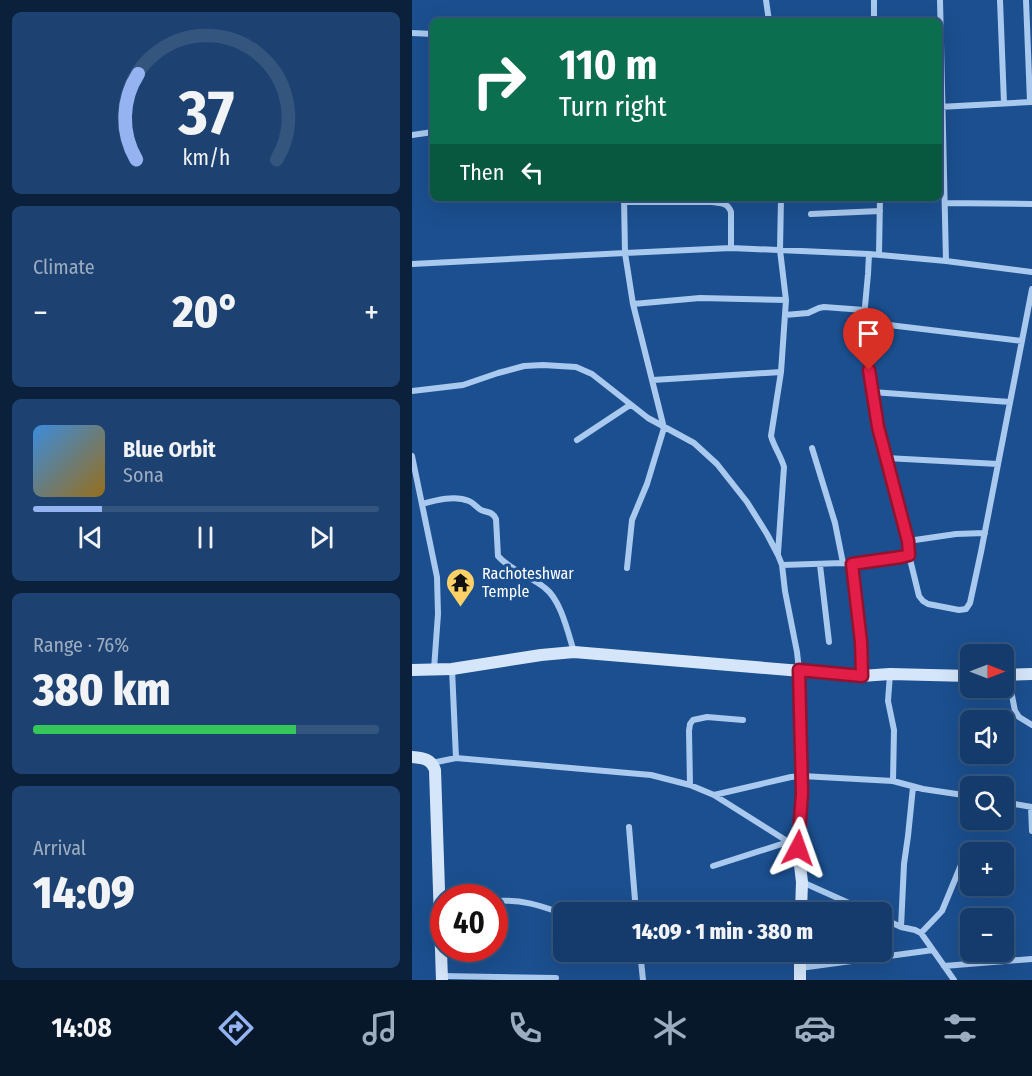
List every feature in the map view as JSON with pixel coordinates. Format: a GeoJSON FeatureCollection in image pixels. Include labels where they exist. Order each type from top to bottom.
{"type":"FeatureCollection","features":[{"type":"Feature","properties":{"kind":"street"},"geometry":{"type":"LineString","coordinates":[[766,0],[769,18]]}},
{"type":"Feature","properties":{"kind":"street"},"geometry":{"type":"LineString","coordinates":[[874,0],[874,18]]}},
{"type":"Feature","properties":{"kind":"street"},"geometry":{"type":"LineString","coordinates":[[940,0],[940,18]]}},
{"type":"Feature","properties":{"kind":"street"},"geometry":{"type":"LineString","coordinates":[[1000,0],[1004,103]]}},
{"type":"Feature","properties":{"kind":"street"},"geometry":{"type":"LineString","coordinates":[[942,107],[1031,102],[1026,0]]}},
{"type":"Feature","properties":{"kind":"street"},"geometry":{"type":"LineString","coordinates":[[412,33],[430,34]]}},
{"type":"Feature","properties":{"kind":"street"},"geometry":{"type":"LineString","coordinates":[[412,135],[430,132]]}},
{"type":"Feature","properties":{"kind":"street"},"geometry":{"type":"LineString","coordinates":[[942,145],[946,261]]}},
{"type":"Feature","properties":{"kind":"street"},"geometry":{"type":"LineString","coordinates":[[624,201],[625,253],[633,304],[664,428],[647,484],[632,520],[627,568]]}},
{"type":"Feature","properties":{"kind":"street"},"geometry":{"type":"LineString","coordinates":[[716,201],[726,204],[730,208],[731,248]]}},
{"type":"Feature","properties":{"kind":"street"},"geometry":{"type":"LineString","coordinates":[[778,555],[784,467],[782,457],[771,436],[781,372],[786,300],[780,250],[781,201]]}},
{"type":"Feature","properties":{"kind":"street"},"geometry":{"type":"LineString","coordinates":[[879,254],[880,201]]}},
{"type":"Feature","properties":{"kind":"street"},"geometry":{"type":"LineString","coordinates":[[945,203],[1032,204]]}},
{"type":"Feature","properties":{"kind":"street"},"geometry":{"type":"LineString","coordinates":[[811,214],[880,211]]}},
{"type":"Feature","properties":{"kind":"street"},"geometry":{"type":"LineString","coordinates":[[412,264],[731,248],[879,254],[1032,272]]}},
{"type":"Feature","properties":{"kind":"street"},"geometry":{"type":"LineString","coordinates":[[869,254],[864,322],[872,392],[878,427],[908,541],[919,596],[928,604],[959,610],[966,609],[970,603],[1032,289]]}},
{"type":"Feature","properties":{"kind":"street"},"geometry":{"type":"LineString","coordinates":[[633,304],[700,298],[786,300]]}},
{"type":"Feature","properties":{"kind":"street"},"geometry":{"type":"LineString","coordinates":[[785,315],[808,314],[819,308],[865,310]]}},
{"type":"Feature","properties":{"kind":"street"},"geometry":{"type":"LineString","coordinates":[[864,322],[1022,341]]}},
{"type":"Feature","properties":{"kind":"street"},"geometry":{"type":"LineString","coordinates":[[412,391],[463,385],[524,366],[577,367],[592,374],[648,418],[694,443],[718,464],[767,534],[782,566],[799,670],[802,793],[793,845],[802,882],[801,902]]}},
{"type":"Feature","properties":{"kind":"street"},"geometry":{"type":"LineString","coordinates":[[653,380],[781,372]]}},
{"type":"Feature","properties":{"kind":"street"},"geometry":{"type":"LineString","coordinates":[[872,392],[1010,402]]}},
{"type":"Feature","properties":{"kind":"street"},"geometry":{"type":"LineString","coordinates":[[577,440],[630,405]]}},
{"type":"Feature","properties":{"kind":"street"},"geometry":{"type":"LineString","coordinates":[[812,448],[835,522],[843,563]]}},
{"type":"Feature","properties":{"kind":"street"},"geometry":{"type":"LineString","coordinates":[[412,456],[437,577],[438,614],[434,671]]}},
{"type":"Feature","properties":{"kind":"street"},"geometry":{"type":"LineString","coordinates":[[886,458],[998,464]]}},
{"type":"Feature","properties":{"kind":"street"},"geometry":{"type":"LineString","coordinates":[[422,504],[436,500],[460,499],[494,515],[498,556],[552,594],[574,652]]}},
{"type":"Feature","properties":{"kind":"street"},"geometry":{"type":"LineString","coordinates":[[908,541],[956,534],[985,533]]}},
{"type":"Feature","properties":{"kind":"street"},"geometry":{"type":"LineString","coordinates":[[782,566],[852,564],[909,555]]}},
{"type":"Feature","properties":{"kind":"street"},"geometry":{"type":"LineString","coordinates":[[852,564],[861,642],[862,676]]}},
{"type":"Feature","properties":{"kind":"street"},"geometry":{"type":"LineString","coordinates":[[820,565],[829,642]]}},
{"type":"Feature","properties":{"kind":"street"},"geometry":{"type":"LineString","coordinates":[[412,670],[434,671],[574,652],[862,676],[890,674],[960,676]]}},
{"type":"Feature","properties":{"kind":"street"},"geometry":{"type":"LineString","coordinates":[[452,669],[456,758]]}},
{"type":"Feature","properties":{"kind":"street"},"geometry":{"type":"LineString","coordinates":[[890,674],[888,701],[894,730],[893,781]]}},
{"type":"Feature","properties":{"kind":"street"},"geometry":{"type":"LineString","coordinates":[[1014,674],[1032,674]]}},
{"type":"Feature","properties":{"kind":"street"},"geometry":{"type":"LineString","coordinates":[[1011,698],[1019,717],[1032,725]]}},
{"type":"Feature","properties":{"kind":"street"},"geometry":{"type":"LineString","coordinates":[[690,785],[690,724],[693,720],[698,718],[743,720]]}},
{"type":"Feature","properties":{"kind":"street"},"geometry":{"type":"LineString","coordinates":[[412,757],[426,759],[433,763],[456,758],[651,775],[690,785],[714,795],[793,845]]}},
{"type":"Feature","properties":{"kind":"street"},"geometry":{"type":"LineString","coordinates":[[433,763],[436,777],[441,884]]}},
{"type":"Feature","properties":{"kind":"street"},"geometry":{"type":"LineString","coordinates":[[714,795],[802,776],[893,781],[913,787],[960,794]]}},
{"type":"Feature","properties":{"kind":"street"},"geometry":{"type":"LineString","coordinates":[[901,927],[904,864],[913,787]]}},
{"type":"Feature","properties":{"kind":"street"},"geometry":{"type":"LineString","coordinates":[[1014,804],[1031,807],[1032,831]]}},
{"type":"Feature","properties":{"kind":"street"},"geometry":{"type":"LineString","coordinates":[[629,827],[635,902]]}},
{"type":"Feature","properties":{"kind":"street"},"geometry":{"type":"LineString","coordinates":[[714,866],[793,845]]}},
{"type":"Feature","properties":{"kind":"street"},"geometry":{"type":"LineString","coordinates":[[921,933],[942,911],[960,868]]}},
{"type":"Feature","properties":{"kind":"street"},"geometry":{"type":"LineString","coordinates":[[802,882],[847,902]]}},
{"type":"Feature","properties":{"kind":"street"},"geometry":{"type":"LineString","coordinates":[[508,900],[535,904],[553,910]]}},
{"type":"Feature","properties":{"kind":"street"},"geometry":{"type":"LineString","coordinates":[[892,923],[921,933],[954,980]]}},
{"type":"Feature","properties":{"kind":"street"},"geometry":{"type":"LineString","coordinates":[[800,974],[933,950]]}},
{"type":"Feature","properties":{"kind":"street"},"geometry":{"type":"LineString","coordinates":[[944,966],[1032,959]]}},
{"type":"Feature","properties":{"kind":"street"},"geometry":{"type":"LineString","coordinates":[[442,962],[442,978],[556,978]]}},
{"type":"Feature","properties":{"kind":"street"},"geometry":{"type":"LineString","coordinates":[[641,962],[643,980]]}},
{"type":"Feature","properties":{"kind":"place","name":"Rachoteshwar Temple"},"geometry":{"type":"Point","coordinates":[461,608]}},
{"type":"Feature","properties":{"kind":"route"},"geometry":{"type":"LineString","coordinates":[[798,848],[802,793],[799,670],[862,676],[861,642],[852,564],[909,555],[908,541],[878,427],[869,370]]}}]}
